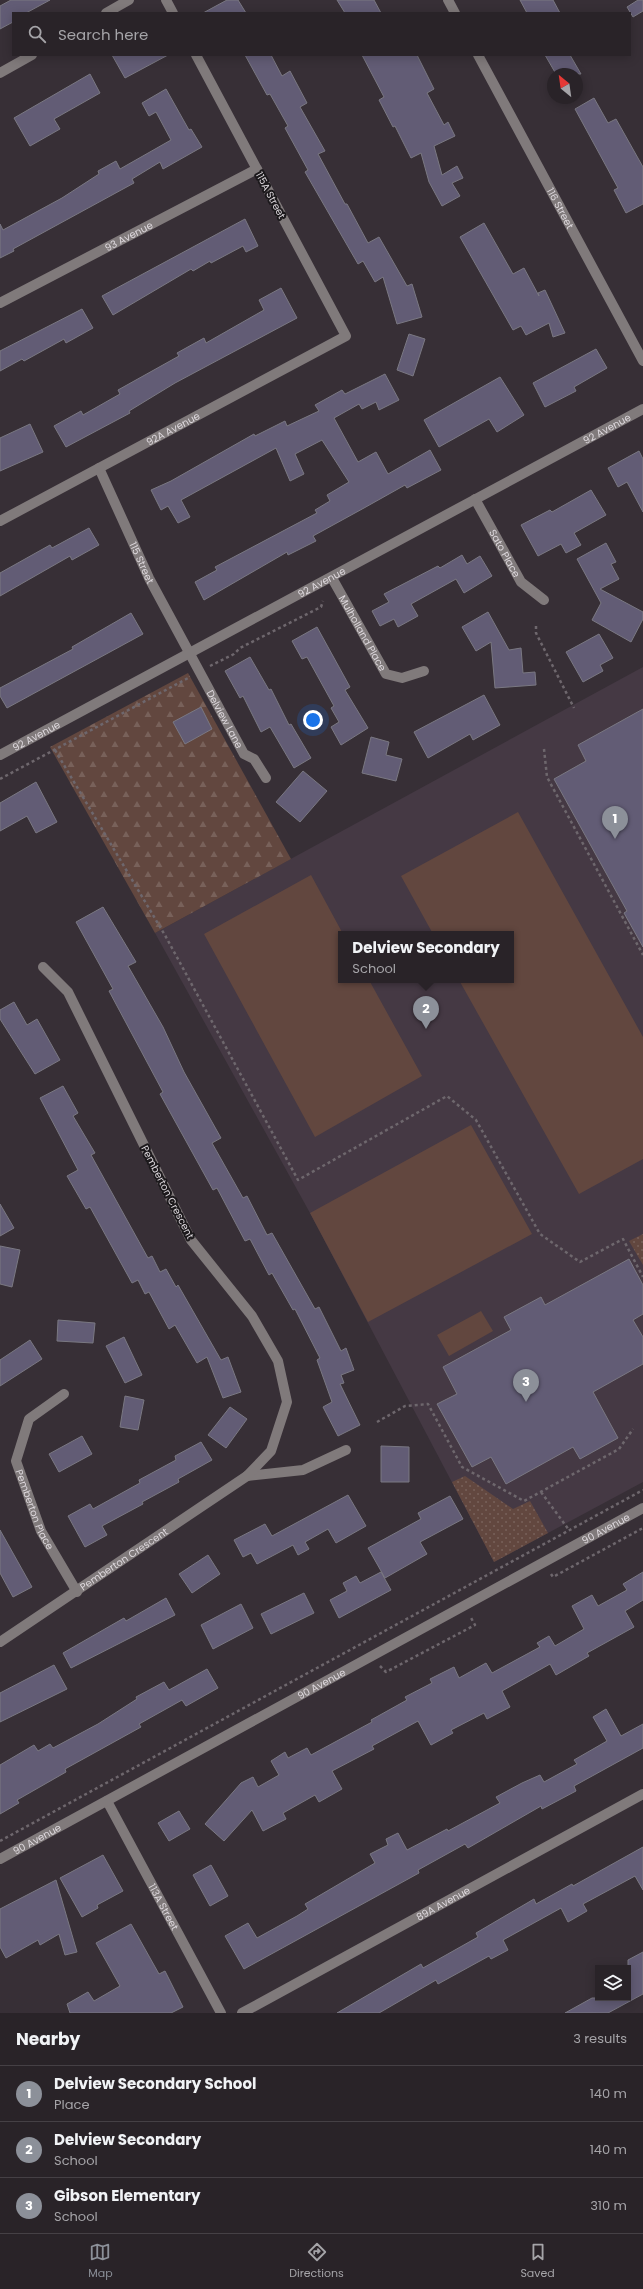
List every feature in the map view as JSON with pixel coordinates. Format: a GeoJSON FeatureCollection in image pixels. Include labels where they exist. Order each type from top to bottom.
{"type":"FeatureCollection","features":[{"type":"Feature","properties":{"kind":"street"},"geometry":{"type":"LineString","coordinates":[[108,12],[129,0]]}},
{"type":"Feature","properties":{"kind":"street"},"geometry":{"type":"LineString","coordinates":[[166,0],[172,12]]}},
{"type":"Feature","properties":{"kind":"street"},"geometry":{"type":"LineString","coordinates":[[448,0],[454,12]]}},
{"type":"Feature","properties":{"kind":"street"},"geometry":{"type":"LineString","coordinates":[[0,73],[30,56]]}},
{"type":"Feature","properties":{"kind":"street","name":"115A Street"},"geometry":{"type":"LineString","coordinates":[[197,56],[346,336]]}},
{"type":"Feature","properties":{"kind":"street","name":"116 Street"},"geometry":{"type":"LineString","coordinates":[[479,56],[643,360]]}},
{"type":"Feature","properties":{"kind":"street","name":"93 Avenue"},"geometry":{"type":"LineString","coordinates":[[0,303],[257,169]]}},
{"type":"Feature","properties":{"kind":"street","name":"92A Avenue"},"geometry":{"type":"LineString","coordinates":[[0,521],[346,336]]}},
{"type":"Feature","properties":{"kind":"street","name":"92 Avenue"},"geometry":{"type":"LineString","coordinates":[[0,755],[332,578],[643,409]]}},
{"type":"Feature","properties":{"kind":"street","name":"115 Street"},"geometry":{"type":"LineString","coordinates":[[99,468],[149,578],[189,654]]}},
{"type":"Feature","properties":{"kind":"street","name":"Sato Place"},"geometry":{"type":"LineString","coordinates":[[475,499],[521,582],[544,600]]}},
{"type":"Feature","properties":{"kind":"street","name":"Mulholland Place"},"geometry":{"type":"LineString","coordinates":[[332,578],[386,674],[402,678],[424,671]]}},
{"type":"Feature","properties":{"kind":"street","name":"Delview Lane"},"geometry":{"type":"LineString","coordinates":[[189,654],[244,754],[254,759],[266,778]]}},
{"type":"Feature","properties":{"kind":"street","name":"Pemberton Crescent"},"geometry":{"type":"LineString","coordinates":[[0,1642],[77,1592],[247,1476],[271,1452],[287,1402],[278,1361],[252,1316],[191,1240],[68,992],[43,967]]}},
{"type":"Feature","properties":{"kind":"street","name":"Pemberton Place"},"geometry":{"type":"LineString","coordinates":[[64,1394],[29,1419],[16,1461],[41,1531],[77,1592]]}},
{"type":"Feature","properties":{"kind":"street","name":"Pemberton Crescent"},"geometry":{"type":"LineString","coordinates":[[247,1476],[303,1470],[346,1450]]}},
{"type":"Feature","properties":{"kind":"street","name":"90 Avenue"},"geometry":{"type":"LineString","coordinates":[[0,1859],[643,1508]]}},
{"type":"Feature","properties":{"kind":"street","name":"89A Avenue"},"geometry":{"type":"LineString","coordinates":[[242,2013],[643,1794]]}},
{"type":"Feature","properties":{"kind":"street","name":"113A Street"},"geometry":{"type":"LineString","coordinates":[[107,1801],[221,2013]]}},
{"type":"Feature","properties":{"kind":"path"},"geometry":{"type":"LineString","coordinates":[[208,667],[234,654],[240,648],[321,606],[323,601]]}},
{"type":"Feature","properties":{"kind":"path"},"geometry":{"type":"LineString","coordinates":[[536,626],[536,633],[574,708]]}},
{"type":"Feature","properties":{"kind":"path"},"geometry":{"type":"LineString","coordinates":[[0,779],[193,675]]}},
{"type":"Feature","properties":{"kind":"path"},"geometry":{"type":"LineString","coordinates":[[544,749],[547,777],[643,955]]}},
{"type":"Feature","properties":{"kind":"path"},"geometry":{"type":"LineString","coordinates":[[54,750],[166,937],[298,1180],[447,1096],[476,1120],[540,1234],[580,1262],[623,1239],[643,1277]]}},
{"type":"Feature","properties":{"kind":"path"},"geometry":{"type":"LineString","coordinates":[[377,1422],[405,1406],[428,1404],[462,1467],[524,1502],[619,1449],[633,1429]]}},
{"type":"Feature","properties":{"kind":"path"},"geometry":{"type":"LineString","coordinates":[[0,1841],[643,1490]]}},
{"type":"Feature","properties":{"kind":"path"},"geometry":{"type":"LineString","coordinates":[[541,1492],[568,1530]]}},
{"type":"Feature","properties":{"kind":"path"},"geometry":{"type":"LineString","coordinates":[[551,1574],[553,1577],[643,1528]]}},
{"type":"Feature","properties":{"kind":"path"},"geometry":{"type":"LineString","coordinates":[[379,1664],[386,1672],[475,1625],[470,1615]]}},
{"type":"Feature","properties":{"kind":"shaded area"},"geometry":{"type":"Polygon","coordinates":[[[643,667],[643,1482],[494,1562],[310,1213],[155,933],[643,667]]]}},
{"type":"Feature","properties":{"kind":"green space"},"geometry":{"type":"Polygon","coordinates":[[[188,673],[291,859],[155,933],[50,747],[188,673]]]}},
{"type":"Feature","properties":{"kind":"green space"},"geometry":{"type":"Polygon","coordinates":[[[518,812],[643,1037],[643,1159],[579,1194],[461,983],[514,983],[514,931],[431,931],[401,876],[518,812]]]}},
{"type":"Feature","properties":{"kind":"green space"},"geometry":{"type":"Polygon","coordinates":[[[311,875],[341,931],[338,931],[338,983],[371,983],[422,1076],[315,1137],[204,934],[311,875]]]}},
{"type":"Feature","properties":{"kind":"green space"},"geometry":{"type":"Polygon","coordinates":[[[471,1125],[532,1234],[368,1322],[310,1213],[471,1125]]]}},
{"type":"Feature","properties":{"kind":"green space"},"geometry":{"type":"Polygon","coordinates":[[[643,1234],[643,1265],[629,1241],[643,1234]]]}},
{"type":"Feature","properties":{"kind":"green space"},"geometry":{"type":"Polygon","coordinates":[[[481,1311],[493,1331],[449,1356],[437,1335],[481,1311]]]}},
{"type":"Feature","properties":{"kind":"green space"},"geometry":{"type":"Polygon","coordinates":[[[465,1476],[513,1509],[530,1501],[548,1533],[494,1562],[452,1482],[465,1476]]]}},
{"type":"Feature","properties":{"kind":"building"},"geometry":{"type":"Polygon","coordinates":[[[11,0],[50,0],[28,12],[12,12],[12,23],[0,29],[0,6],[11,0]]]}},
{"type":"Feature","properties":{"kind":"building"},"geometry":{"type":"Polygon","coordinates":[[[227,0],[238,0],[245,12],[205,12],[227,0]]]}},
{"type":"Feature","properties":{"kind":"building"},"geometry":{"type":"Polygon","coordinates":[[[337,0],[374,0],[380,12],[344,12],[337,0]]]}},
{"type":"Feature","properties":{"kind":"building"},"geometry":{"type":"Polygon","coordinates":[[[520,0],[553,0],[559,12],[526,12],[520,0]]]}},
{"type":"Feature","properties":{"kind":"building"},"geometry":{"type":"Polygon","coordinates":[[[638,0],[643,0],[643,11],[633,17],[627,7],[638,0]]]}},
{"type":"Feature","properties":{"kind":"building"},"geometry":{"type":"Polygon","coordinates":[[[113,56],[166,56],[125,78],[113,56]]]}},
{"type":"Feature","properties":{"kind":"building"},"geometry":{"type":"Polygon","coordinates":[[[246,56],[272,56],[282,76],[290,71],[307,103],[300,107],[325,151],[318,154],[368,243],[379,237],[407,286],[412,284],[422,317],[397,324],[383,277],[375,282],[363,261],[358,264],[305,172],[308,170],[285,128],[288,126],[270,94],[267,95],[246,56]]]}},
{"type":"Feature","properties":{"kind":"building"},"geometry":{"type":"Polygon","coordinates":[[[363,56],[418,56],[434,89],[427,93],[444,125],[448,122],[455,136],[434,146],[442,175],[457,166],[463,178],[452,183],[460,196],[442,206],[429,182],[421,153],[411,158],[395,126],[393,127],[379,100],[384,97],[363,56]]]}},
{"type":"Feature","properties":{"kind":"building"},"geometry":{"type":"Polygon","coordinates":[[[546,56],[571,56],[578,68],[553,68],[546,56]]]}},
{"type":"Feature","properties":{"kind":"building"},"geometry":{"type":"Polygon","coordinates":[[[90,74],[100,93],[54,119],[60,129],[30,146],[14,118],[90,74]]]}},
{"type":"Feature","properties":{"kind":"building"},"geometry":{"type":"Polygon","coordinates":[[[166,89],[189,130],[191,129],[202,147],[163,169],[160,162],[132,179],[134,183],[13,249],[14,251],[0,258],[0,224],[3,230],[62,198],[99,174],[98,171],[116,161],[120,169],[171,140],[156,112],[149,116],[142,103],[166,89]]]}},
{"type":"Feature","properties":{"kind":"building"},"geometry":{"type":"Polygon","coordinates":[[[594,98],[608,123],[616,119],[643,167],[643,204],[626,213],[614,190],[618,188],[575,109],[594,98]]]}},
{"type":"Feature","properties":{"kind":"building"},"geometry":{"type":"Polygon","coordinates":[[[245,219],[258,246],[246,252],[243,246],[211,263],[210,261],[193,271],[191,269],[113,315],[102,296],[245,219]]]}},
{"type":"Feature","properties":{"kind":"building"},"geometry":{"type":"Polygon","coordinates":[[[484,223],[513,274],[524,268],[539,296],[538,293],[545,290],[565,333],[553,337],[549,323],[526,335],[521,326],[513,330],[460,237],[484,223]]]}},
{"type":"Feature","properties":{"kind":"building"},"geometry":{"type":"Polygon","coordinates":[[[281,288],[297,318],[175,383],[129,411],[130,413],[66,447],[54,426],[81,411],[83,415],[120,394],[118,390],[179,356],[177,353],[204,338],[206,343],[264,310],[259,300],[281,288]]]}},
{"type":"Feature","properties":{"kind":"building"},"geometry":{"type":"Polygon","coordinates":[[[82,309],[93,328],[66,343],[64,339],[24,361],[22,359],[0,371],[0,351],[82,309]]]}},
{"type":"Feature","properties":{"kind":"building"},"geometry":{"type":"Polygon","coordinates":[[[409,334],[425,339],[413,376],[397,370],[409,334]]]}},
{"type":"Feature","properties":{"kind":"building"},"geometry":{"type":"Polygon","coordinates":[[[596,349],[607,368],[574,387],[576,391],[545,407],[533,383],[596,349]]]}},
{"type":"Feature","properties":{"kind":"building"},"geometry":{"type":"Polygon","coordinates":[[[385,374],[399,400],[379,410],[376,402],[362,409],[359,404],[334,418],[358,462],[376,452],[388,474],[430,450],[441,470],[407,488],[405,485],[313,536],[316,541],[288,555],[287,552],[204,600],[195,582],[217,570],[215,567],[317,513],[315,510],[330,501],[327,495],[349,482],[322,440],[295,454],[304,474],[290,481],[276,448],[181,500],[190,517],[178,523],[168,506],[161,510],[151,490],[171,481],[254,434],[255,436],[285,421],[287,426],[319,411],[315,405],[342,390],[345,394],[385,374]]]}},
{"type":"Feature","properties":{"kind":"building"},"geometry":{"type":"Polygon","coordinates":[[[500,377],[524,415],[497,432],[489,419],[439,447],[424,420],[500,377]]]}},
{"type":"Feature","properties":{"kind":"building"},"geometry":{"type":"Polygon","coordinates":[[[30,424],[43,452],[0,471],[0,438],[30,424]]]}},
{"type":"Feature","properties":{"kind":"building"},"geometry":{"type":"Polygon","coordinates":[[[639,451],[643,459],[643,512],[627,482],[618,487],[608,468],[639,451]]]}},
{"type":"Feature","properties":{"kind":"building"},"geometry":{"type":"Polygon","coordinates":[[[591,490],[606,515],[574,533],[581,545],[566,553],[561,544],[538,556],[521,525],[550,510],[552,512],[591,490]]]}},
{"type":"Feature","properties":{"kind":"building"},"geometry":{"type":"Polygon","coordinates":[[[89,528],[99,545],[72,560],[70,556],[0,596],[0,573],[50,545],[52,548],[89,528]]]}},
{"type":"Feature","properties":{"kind":"building"},"geometry":{"type":"Polygon","coordinates":[[[606,543],[616,562],[611,564],[619,579],[600,589],[643,612],[643,619],[631,642],[592,620],[601,603],[577,559],[606,543]]]}},
{"type":"Feature","properties":{"kind":"building"},"geometry":{"type":"Polygon","coordinates":[[[462,555],[467,564],[480,556],[492,576],[464,593],[456,579],[411,604],[418,616],[398,627],[394,619],[380,626],[372,611],[389,602],[384,594],[438,566],[440,568],[462,555]]]}},
{"type":"Feature","properties":{"kind":"building"},"geometry":{"type":"Polygon","coordinates":[[[488,612],[509,650],[521,648],[523,673],[535,672],[536,685],[495,688],[491,642],[476,651],[462,627],[488,612]]]}},
{"type":"Feature","properties":{"kind":"building"},"geometry":{"type":"Polygon","coordinates":[[[131,613],[143,634],[7,708],[0,696],[0,688],[73,649],[72,647],[131,613]]]}},
{"type":"Feature","properties":{"kind":"building"},"geometry":{"type":"Polygon","coordinates":[[[317,627],[350,687],[345,690],[368,728],[341,745],[331,727],[339,722],[331,708],[334,706],[307,657],[302,659],[292,641],[317,627]]]}},
{"type":"Feature","properties":{"kind":"building"},"geometry":{"type":"Polygon","coordinates":[[[599,634],[613,658],[600,665],[603,671],[583,682],[566,652],[599,634]]]}},
{"type":"Feature","properties":{"kind":"building"},"geometry":{"type":"Polygon","coordinates":[[[250,657],[269,690],[271,689],[289,725],[291,724],[311,758],[294,768],[270,727],[261,732],[243,696],[240,698],[225,671],[250,657]]]}},
{"type":"Feature","properties":{"kind":"building"},"geometry":{"type":"Polygon","coordinates":[[[484,695],[500,725],[473,740],[470,734],[428,758],[414,732],[484,695]]]}},
{"type":"Feature","properties":{"kind":"building"},"geometry":{"type":"Polygon","coordinates":[[[201,707],[212,729],[185,744],[173,722],[201,707]]]}},
{"type":"Feature","properties":{"kind":"building"},"geometry":{"type":"Polygon","coordinates":[[[643,709],[643,947],[624,913],[627,911],[554,779],[586,761],[578,745],[643,709]]]}},
{"type":"Feature","properties":{"kind":"building"},"geometry":{"type":"Polygon","coordinates":[[[371,737],[389,742],[386,755],[402,759],[396,781],[362,773],[371,737]]]}},
{"type":"Feature","properties":{"kind":"building"},"geometry":{"type":"Polygon","coordinates":[[[303,771],[327,791],[300,822],[276,802],[303,771]]]}},
{"type":"Feature","properties":{"kind":"building"},"geometry":{"type":"Polygon","coordinates":[[[36,782],[57,822],[36,833],[27,816],[0,831],[0,803],[36,782]]]}},
{"type":"Feature","properties":{"kind":"building"},"geometry":{"type":"Polygon","coordinates":[[[103,907],[136,962],[128,966],[163,1027],[184,1072],[221,1138],[212,1143],[243,1198],[247,1196],[267,1235],[272,1233],[315,1309],[319,1307],[341,1351],[346,1348],[354,1370],[341,1375],[344,1383],[340,1384],[360,1425],[338,1436],[323,1407],[332,1402],[317,1360],[320,1358],[295,1309],[293,1310],[272,1273],[269,1275],[250,1239],[245,1241],[217,1188],[213,1190],[160,1094],[163,1092],[109,991],[113,989],[76,922],[103,907]]]}},
{"type":"Feature","properties":{"kind":"building"},"geometry":{"type":"Polygon","coordinates":[[[14,1002],[27,1025],[37,1019],[60,1060],[35,1074],[0,1019],[0,1010],[14,1002]]]}},
{"type":"Feature","properties":{"kind":"building"},"geometry":{"type":"Polygon","coordinates":[[[63,1086],[78,1113],[73,1116],[95,1153],[91,1155],[148,1258],[152,1256],[160,1272],[166,1269],[176,1287],[178,1285],[221,1360],[228,1357],[241,1392],[223,1398],[207,1357],[197,1363],[175,1325],[169,1329],[149,1292],[145,1294],[138,1280],[132,1283],[90,1207],[86,1209],[67,1176],[78,1170],[40,1098],[63,1086]]]}},
{"type":"Feature","properties":{"kind":"building"},"geometry":{"type":"Polygon","coordinates":[[[0,1204],[14,1228],[0,1236],[0,1204]]]}},
{"type":"Feature","properties":{"kind":"building"},"geometry":{"type":"Polygon","coordinates":[[[0,1246],[20,1250],[12,1287],[0,1284],[0,1246]]]}},
{"type":"Feature","properties":{"kind":"building"},"geometry":{"type":"Polygon","coordinates":[[[629,1259],[643,1285],[643,1314],[633,1320],[643,1337],[643,1364],[593,1392],[618,1438],[580,1459],[573,1447],[506,1484],[491,1457],[472,1467],[437,1404],[457,1394],[443,1367],[511,1330],[504,1317],[541,1297],[545,1305],[629,1259]]]}},
{"type":"Feature","properties":{"kind":"building"},"geometry":{"type":"Polygon","coordinates":[[[58,1320],[95,1323],[93,1343],[57,1341],[58,1320]]]}},
{"type":"Feature","properties":{"kind":"building"},"geometry":{"type":"Polygon","coordinates":[[[124,1337],[142,1375],[125,1383],[106,1346],[124,1337]]]}},
{"type":"Feature","properties":{"kind":"building"},"geometry":{"type":"Polygon","coordinates":[[[30,1340],[42,1359],[0,1386],[0,1360],[30,1340]]]}},
{"type":"Feature","properties":{"kind":"building"},"geometry":{"type":"Polygon","coordinates":[[[125,1396],[144,1400],[138,1430],[120,1427],[125,1396]]]}},
{"type":"Feature","properties":{"kind":"building"},"geometry":{"type":"Polygon","coordinates":[[[230,1407],[247,1419],[226,1448],[208,1435],[230,1407]]]}},
{"type":"Feature","properties":{"kind":"building"},"geometry":{"type":"Polygon","coordinates":[[[82,1436],[92,1454],[59,1472],[49,1454],[82,1436]]]}},
{"type":"Feature","properties":{"kind":"building"},"geometry":{"type":"Polygon","coordinates":[[[201,1442],[212,1460],[178,1479],[179,1482],[142,1502],[143,1504],[102,1526],[107,1535],[85,1547],[68,1516],[90,1504],[93,1509],[140,1483],[139,1480],[176,1460],[175,1456],[201,1442]]]}},
{"type":"Feature","properties":{"kind":"building"},"geometry":{"type":"Polygon","coordinates":[[[381,1446],[409,1447],[409,1482],[381,1482],[381,1446]]]}},
{"type":"Feature","properties":{"kind":"building"},"geometry":{"type":"Polygon","coordinates":[[[348,1495],[366,1526],[336,1543],[328,1529],[305,1542],[309,1549],[298,1555],[293,1545],[257,1564],[251,1553],[243,1557],[234,1540],[265,1524],[272,1536],[348,1495]]]}},
{"type":"Feature","properties":{"kind":"building"},"geometry":{"type":"Polygon","coordinates":[[[450,1496],[463,1519],[420,1542],[427,1554],[385,1578],[368,1548],[421,1519],[418,1513],[450,1496]]]}},
{"type":"Feature","properties":{"kind":"building"},"geometry":{"type":"Polygon","coordinates":[[[0,1530],[32,1587],[13,1597],[0,1573],[0,1530]]]}},
{"type":"Feature","properties":{"kind":"building"},"geometry":{"type":"Polygon","coordinates":[[[208,1555],[220,1574],[192,1593],[179,1574],[208,1555]]]}},
{"type":"Feature","properties":{"kind":"building"},"geometry":{"type":"Polygon","coordinates":[[[381,1572],[391,1590],[339,1618],[330,1600],[347,1591],[343,1583],[356,1576],[360,1583],[381,1572]]]}},
{"type":"Feature","properties":{"kind":"building"},"geometry":{"type":"Polygon","coordinates":[[[643,1572],[643,1600],[625,1611],[634,1627],[587,1653],[589,1656],[556,1675],[550,1664],[502,1691],[510,1707],[487,1719],[484,1713],[451,1730],[453,1733],[431,1745],[418,1721],[372,1746],[374,1749],[332,1771],[342,1789],[319,1802],[315,1795],[283,1813],[286,1819],[263,1831],[252,1810],[224,1841],[205,1824],[241,1783],[253,1777],[258,1787],[279,1775],[271,1761],[285,1752],[288,1758],[307,1748],[311,1755],[372,1722],[371,1720],[407,1700],[405,1697],[432,1683],[430,1679],[454,1667],[459,1678],[486,1663],[492,1673],[540,1647],[537,1643],[549,1636],[555,1646],[584,1629],[572,1606],[592,1595],[598,1606],[627,1590],[623,1584],[643,1572]]]}},
{"type":"Feature","properties":{"kind":"building"},"geometry":{"type":"Polygon","coordinates":[[[304,1593],[314,1613],[271,1634],[261,1614],[304,1593]]]}},
{"type":"Feature","properties":{"kind":"building"},"geometry":{"type":"Polygon","coordinates":[[[166,1598],[175,1615],[71,1668],[63,1653],[124,1618],[126,1621],[166,1598]]]}},
{"type":"Feature","properties":{"kind":"building"},"geometry":{"type":"Polygon","coordinates":[[[241,1604],[253,1628],[213,1649],[201,1625],[241,1604]]]}},
{"type":"Feature","properties":{"kind":"building"},"geometry":{"type":"Polygon","coordinates":[[[54,1665],[67,1689],[0,1722],[0,1693],[54,1665]]]}},
{"type":"Feature","properties":{"kind":"building"},"geometry":{"type":"Polygon","coordinates":[[[207,1669],[218,1688],[186,1706],[182,1700],[139,1724],[141,1727],[65,1769],[66,1772],[17,1800],[19,1803],[0,1814],[0,1765],[34,1745],[38,1751],[50,1744],[53,1748],[98,1724],[137,1699],[136,1697],[164,1682],[169,1690],[207,1669]]]}},
{"type":"Feature","properties":{"kind":"building"},"geometry":{"type":"Polygon","coordinates":[[[606,1709],[621,1736],[643,1724],[643,1748],[574,1786],[576,1791],[542,1809],[541,1806],[468,1848],[465,1844],[418,1870],[419,1873],[244,1969],[225,1936],[248,1923],[257,1938],[297,1916],[308,1909],[305,1904],[375,1863],[370,1854],[388,1845],[386,1839],[398,1833],[407,1850],[447,1829],[448,1831],[500,1803],[496,1797],[522,1783],[540,1775],[544,1782],[577,1764],[574,1760],[607,1741],[593,1717],[606,1709]]]}},
{"type":"Feature","properties":{"kind":"building"},"geometry":{"type":"Polygon","coordinates":[[[179,1811],[190,1829],[169,1841],[158,1823],[179,1811]]]}},
{"type":"Feature","properties":{"kind":"building"},"geometry":{"type":"Polygon","coordinates":[[[643,1847],[643,1890],[635,1876],[583,1904],[587,1911],[568,1922],[561,1908],[503,1940],[508,1950],[491,1959],[489,1956],[438,1984],[436,1980],[379,2013],[337,2013],[421,1964],[423,1968],[478,1937],[476,1933],[534,1899],[536,1904],[572,1884],[573,1886],[643,1847]]]}},
{"type":"Feature","properties":{"kind":"building"},"geometry":{"type":"Polygon","coordinates":[[[103,1855],[123,1891],[97,1905],[98,1908],[82,1917],[60,1878],[103,1855]]]}},
{"type":"Feature","properties":{"kind":"building"},"geometry":{"type":"Polygon","coordinates":[[[211,1865],[228,1896],[210,1906],[193,1875],[211,1865]]]}},
{"type":"Feature","properties":{"kind":"building"},"geometry":{"type":"Polygon","coordinates":[[[56,1880],[77,1952],[65,1955],[59,1934],[40,1945],[38,1940],[6,1958],[0,1947],[0,1909],[56,1880]]]}},
{"type":"Feature","properties":{"kind":"building"},"geometry":{"type":"Polygon","coordinates":[[[131,1924],[159,1974],[165,1971],[183,2007],[171,2013],[70,2013],[67,2004],[88,1992],[94,2001],[120,1986],[96,1943],[131,1924]]]}},
{"type":"Feature","properties":{"kind":"building"},"geometry":{"type":"Polygon","coordinates":[[[643,1952],[643,1994],[631,2001],[631,1965],[628,1965],[628,1960],[643,1952]]]}},
{"type":"Feature","properties":{"kind":"building"},"geometry":{"type":"Polygon","coordinates":[[[592,1998],[595,1998],[595,2001],[630,2001],[608,2013],[565,2013],[592,1998]]]}},
{"type":"Feature","properties":{"kind":"place","name":"Delview Secondary School"},"geometry":{"type":"Point","coordinates":[615,839]}},
{"type":"Feature","properties":{"kind":"place","name":"Delview Secondary"},"geometry":{"type":"Point","coordinates":[426,1029]}},
{"type":"Feature","properties":{"kind":"place","name":"Gibson Elementary"},"geometry":{"type":"Point","coordinates":[526,1402]}}]}
